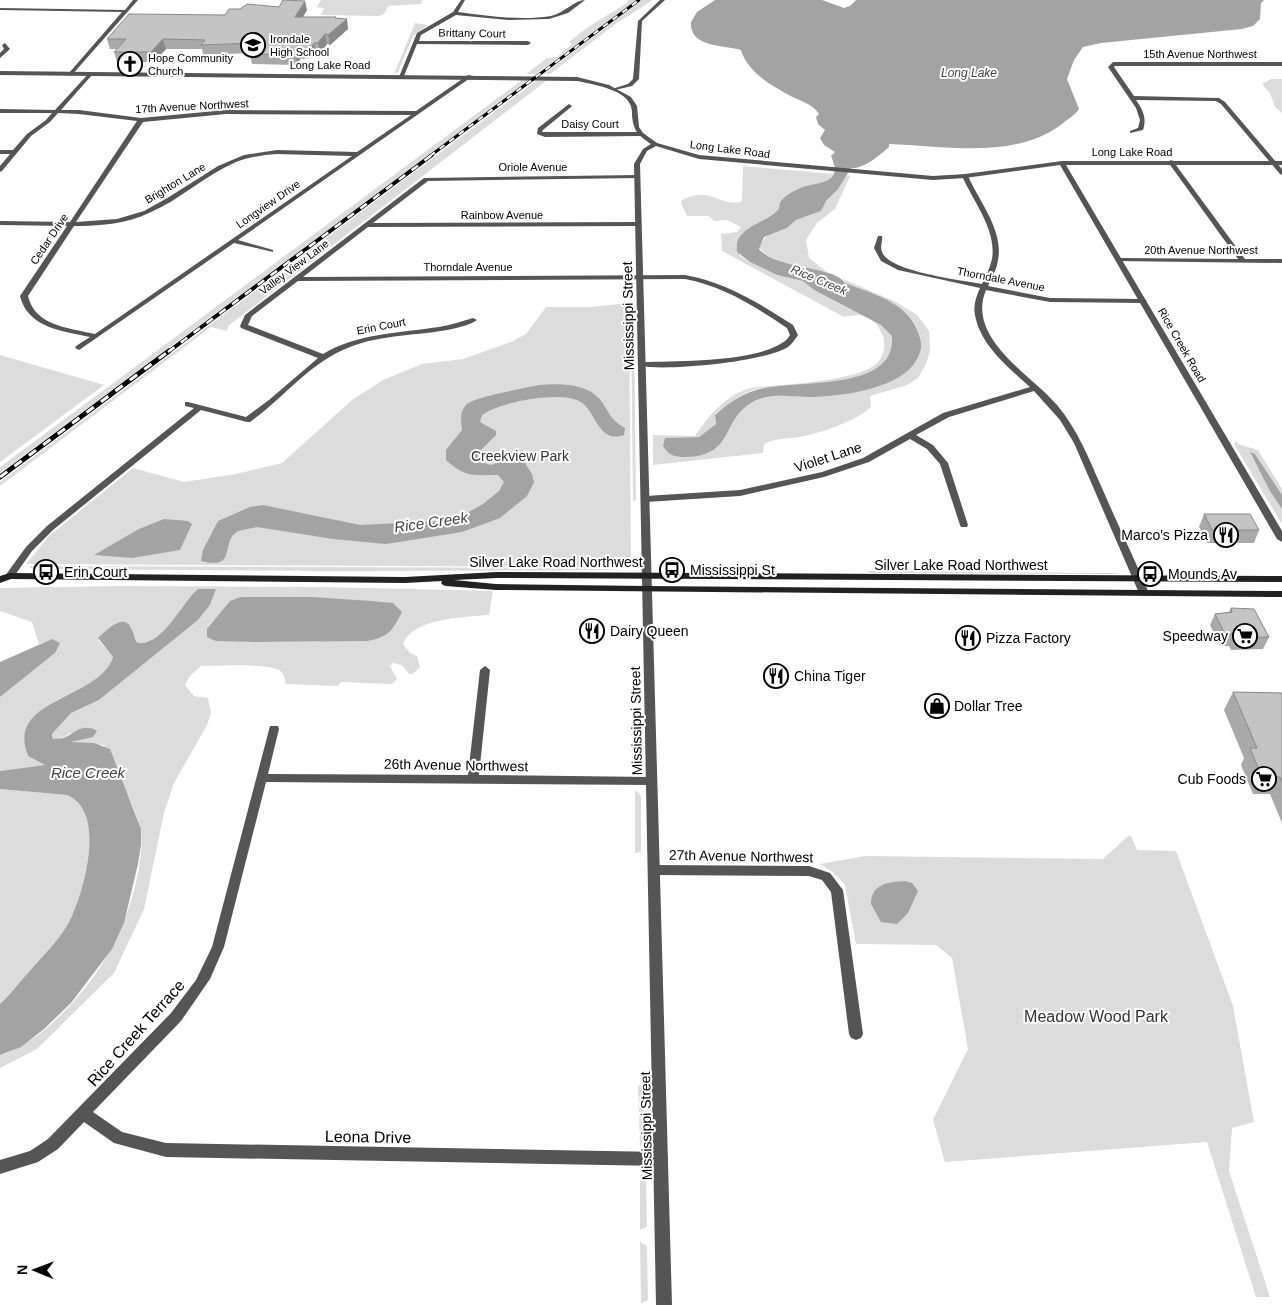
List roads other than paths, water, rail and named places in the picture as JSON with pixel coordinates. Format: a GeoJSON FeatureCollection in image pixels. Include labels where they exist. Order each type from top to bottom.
{"type":"FeatureCollection","features":[{"type":"Feature","properties":{"kind":"main road","name":"Silver Lake Road Northwest"},"geometry":{"type":"LineString","coordinates":[[0,572],[10,576],[405,580],[498,575],[1139,580],[1282,579]]}},
{"type":"Feature","properties":{"kind":"main road","name":"Silver Lake Road Northwest"},"geometry":{"type":"LineString","coordinates":[[0,580],[10,576]]}},
{"type":"Feature","properties":{"kind":"main road"},"geometry":{"type":"LineString","coordinates":[[405,580],[496,587],[1282,594]]}},
{"type":"Feature","properties":{"kind":"street"},"geometry":{"type":"LineString","coordinates":[[71,74],[136,0]]}},
{"type":"Feature","properties":{"kind":"street"},"geometry":{"type":"LineString","coordinates":[[401,76],[415,42],[424,30],[455,13],[463,0]]}},
{"type":"Feature","properties":{"kind":"street"},"geometry":{"type":"LineString","coordinates":[[455,13],[487,17],[543,17],[561,14],[583,0]]}},
{"type":"Feature","properties":{"kind":"street"},"geometry":{"type":"LineString","coordinates":[[617,90],[630,85],[636,79],[640,21],[663,0]]}},
{"type":"Feature","properties":{"kind":"street"},"geometry":{"type":"LineString","coordinates":[[0,9],[127,10]]}},
{"type":"Feature","properties":{"kind":"street","name":"Brittany Court"},"geometry":{"type":"LineString","coordinates":[[415,42],[528,44]]}},
{"type":"Feature","properties":{"kind":"street"},"geometry":{"type":"LineString","coordinates":[[0,56],[7,49],[5,45]]}},
{"type":"Feature","properties":{"kind":"street","name":"15th Avenue Northwest"},"geometry":{"type":"LineString","coordinates":[[1132,98],[1111,67],[1118,64],[1282,64]]}},
{"type":"Feature","properties":{"kind":"street","name":"Long Lake Road"},"geometry":{"type":"LineString","coordinates":[[0,73],[562,77],[590,81],[617,90],[632,102],[635,124],[641,134],[655,144],[699,157],[920,177],[966,176],[1062,162],[1282,163]]}},
{"type":"Feature","properties":{"kind":"street"},"geometry":{"type":"LineString","coordinates":[[0,170],[29,135],[56,112],[90,74]]}},
{"type":"Feature","properties":{"kind":"street","name":"Longview Drive"},"geometry":{"type":"LineString","coordinates":[[78,348],[470,76]]}},
{"type":"Feature","properties":{"kind":"street"},"geometry":{"type":"LineString","coordinates":[[1132,132],[1141,129],[1143,120],[1132,98],[1217,99],[1223,102],[1282,173]]}},
{"type":"Feature","properties":{"kind":"street","name":"Daisy Court"},"geometry":{"type":"LineString","coordinates":[[539,133],[540,129],[569,106]]}},
{"type":"Feature","properties":{"kind":"street","name":"17th Avenue Northwest"},"geometry":{"type":"LineString","coordinates":[[0,111],[89,113],[141,120],[226,112],[416,113]]}},
{"type":"Feature","properties":{"kind":"street","name":"Cedar Drive"},"geometry":{"type":"LineString","coordinates":[[95,336],[32,316],[24,303],[28,288],[141,120]]}},
{"type":"Feature","properties":{"kind":"street","name":"Daisy Court"},"geometry":{"type":"LineString","coordinates":[[530,135],[539,133],[544,135],[641,134]]}},
{"type":"Feature","properties":{"kind":"street","name":"Mississippi Street"},"geometry":{"type":"LineString","coordinates":[[655,144],[640,156],[638,176],[646,499],[646,589],[664,1305]]}},
{"type":"Feature","properties":{"kind":"street"},"geometry":{"type":"LineString","coordinates":[[0,152],[15,152]]}},
{"type":"Feature","properties":{"kind":"street","name":"Brighton Lane"},"geometry":{"type":"LineString","coordinates":[[0,223],[111,221],[144,213],[224,165],[248,156],[266,154],[358,154]]}},
{"type":"Feature","properties":{"kind":"street","name":"Rice Creek Road"},"geometry":{"type":"LineString","coordinates":[[1062,162],[1282,539]]}},
{"type":"Feature","properties":{"kind":"street"},"geometry":{"type":"LineString","coordinates":[[1171,162],[1243,260]]}},
{"type":"Feature","properties":{"kind":"street","name":"Oriole Avenue"},"geometry":{"type":"LineString","coordinates":[[429,178],[638,176]]}},
{"type":"Feature","properties":{"kind":"street"},"geometry":{"type":"LineString","coordinates":[[966,176],[992,234],[996,248],[992,268],[978,297],[978,315],[989,341],[1012,368],[1035,388],[1063,418],[1080,446],[1144,593]]}},
{"type":"Feature","properties":{"kind":"street","name":"Valley View Lane"},"geometry":{"type":"LineString","coordinates":[[323,357],[244,326],[249,315],[429,178]]}},
{"type":"Feature","properties":{"kind":"street","name":"Rainbow Avenue"},"geometry":{"type":"LineString","coordinates":[[366,226],[639,224]]}},
{"type":"Feature","properties":{"kind":"street","name":"Thorndale Avenue"},"geometry":{"type":"LineString","coordinates":[[880,237],[877,242],[878,253],[894,266],[919,274],[1050,300],[1144,301]]}},
{"type":"Feature","properties":{"kind":"street"},"geometry":{"type":"LineString","coordinates":[[233,242],[271,251]]}},
{"type":"Feature","properties":{"kind":"street","name":"20th Avenue Northwest"},"geometry":{"type":"LineString","coordinates":[[1119,260],[1282,261]]}},
{"type":"Feature","properties":{"kind":"street","name":"Thorndale Avenue"},"geometry":{"type":"LineString","coordinates":[[296,279],[685,277],[717,284],[790,327],[794,336],[786,346],[714,362],[643,364]]}},
{"type":"Feature","properties":{"kind":"street","name":"Erin Court"},"geometry":{"type":"LineString","coordinates":[[188,404],[247,420],[323,357],[364,340],[457,327],[473,320]]}},
{"type":"Feature","properties":{"kind":"street","name":"Violet Lane"},"geometry":{"type":"LineString","coordinates":[[646,499],[730,494],[795,482],[866,460],[946,416],[1035,388]]}},
{"type":"Feature","properties":{"kind":"street"},"geometry":{"type":"LineString","coordinates":[[10,576],[29,549],[50,528],[200,407]]}},
{"type":"Feature","properties":{"kind":"street"},"geometry":{"type":"LineString","coordinates":[[910,435],[930,447],[944,463],[964,524]]}},
{"type":"Feature","properties":{"kind":"street"},"geometry":{"type":"LineString","coordinates":[[474,780],[485,670]]}},
{"type":"Feature","properties":{"kind":"street","name":"Rice Creek Terrace"},"geometry":{"type":"LineString","coordinates":[[0,1168],[32,1157],[53,1144],[84,1114],[176,1016],[194,994],[209,971],[222,932],[274,729]]}},
{"type":"Feature","properties":{"kind":"street","name":"26th Avenue Northwest"},"geometry":{"type":"LineString","coordinates":[[261,778],[651,781]]}},
{"type":"Feature","properties":{"kind":"street","name":"27th Avenue Northwest"},"geometry":{"type":"LineString","coordinates":[[654,870],[809,871],[826,876],[837,890],[856,1034]]}},
{"type":"Feature","properties":{"kind":"street","name":"Leona Drive"},"geometry":{"type":"LineString","coordinates":[[84,1114],[118,1138],[166,1150],[661,1159]]}},
{"type":"Feature","properties":{"kind":"water","name":"Long Lake"},"geometry":{"type":"Polygon","coordinates":[[[715,0],[822,0],[844,8],[850,6],[856,0],[1264,0],[1261,3],[1260,19],[1253,26],[1242,29],[1101,43],[1083,47],[1074,60],[1067,79],[1079,109],[1062,124],[1043,135],[1023,143],[1001,147],[956,148],[889,144],[889,147],[872,161],[856,168],[851,168],[821,211],[796,220],[787,228],[764,237],[759,249],[767,256],[779,261],[830,273],[845,283],[881,297],[902,310],[911,319],[921,343],[918,357],[914,364],[905,373],[893,380],[865,390],[834,396],[779,396],[758,400],[741,411],[720,444],[712,451],[701,455],[681,457],[667,452],[663,446],[665,438],[699,437],[716,424],[715,415],[740,396],[750,392],[767,388],[837,381],[859,376],[877,368],[889,355],[892,336],[881,325],[814,290],[803,281],[777,275],[750,262],[737,252],[737,244],[745,231],[778,210],[781,201],[786,196],[798,189],[831,178],[834,173],[834,166],[831,156],[835,152],[824,145],[820,138],[825,130],[818,124],[816,117],[819,114],[813,107],[780,90],[753,71],[741,50],[709,44],[696,37],[692,30],[691,22],[697,12],[715,0]]]}},
{"type":"Feature","properties":{"kind":"water"},"geometry":{"type":"Polygon","coordinates":[[[565,384],[590,391],[602,402],[613,419],[625,428],[624,435],[608,435],[602,430],[585,405],[570,398],[529,399],[490,410],[482,415],[480,422],[496,431],[496,435],[478,453],[480,462],[491,465],[510,458],[523,460],[532,474],[534,482],[527,496],[500,518],[462,532],[386,544],[333,539],[257,527],[238,531],[232,536],[225,558],[222,561],[211,563],[201,561],[203,550],[218,521],[250,507],[263,505],[360,525],[442,521],[465,514],[483,504],[499,491],[504,482],[498,475],[465,473],[446,460],[446,450],[462,430],[461,417],[464,407],[480,398],[539,385],[565,384]]]}},
{"type":"Feature","properties":{"kind":"water"},"geometry":{"type":"Polygon","coordinates":[[[1250,452],[1255,454],[1282,495],[1282,509],[1270,491],[1250,452]]]}},
{"type":"Feature","properties":{"kind":"water"},"geometry":{"type":"Polygon","coordinates":[[[164,519],[188,521],[192,524],[180,550],[132,558],[94,555],[139,529],[164,519]]]}},
{"type":"Feature","properties":{"kind":"water","name":"Rice Creek"},"geometry":{"type":"Polygon","coordinates":[[[198,589],[216,589],[210,605],[198,620],[99,700],[71,713],[52,734],[53,739],[66,737],[77,730],[85,728],[93,729],[97,731],[93,737],[71,742],[94,743],[110,749],[141,829],[138,864],[124,923],[112,949],[71,1003],[44,1029],[21,1047],[0,1055],[0,1004],[52,946],[68,924],[82,887],[89,851],[89,833],[86,817],[79,804],[67,795],[0,789],[0,771],[45,765],[28,756],[25,737],[30,722],[41,710],[91,682],[105,671],[113,657],[98,638],[114,624],[124,622],[131,628],[138,643],[156,638],[164,631],[198,589]]]}},
{"type":"Feature","properties":{"kind":"water"},"geometry":{"type":"Polygon","coordinates":[[[241,597],[312,597],[393,603],[402,612],[389,632],[367,641],[254,642],[216,641],[207,637],[207,629],[230,601],[241,597]]]}},
{"type":"Feature","properties":{"kind":"water"},"geometry":{"type":"Polygon","coordinates":[[[52,639],[60,643],[55,653],[0,697],[0,662],[52,639]]]}},
{"type":"Feature","properties":{"kind":"water"},"geometry":{"type":"Polygon","coordinates":[[[905,881],[912,883],[918,891],[908,913],[897,924],[881,922],[871,904],[874,892],[877,888],[887,883],[905,881]]]}},
{"type":"Feature","properties":{"kind":"railway"},"geometry":{"type":"LineString","coordinates":[[430,156],[639,0]]}},
{"type":"Feature","properties":{"kind":"railway"},"geometry":{"type":"LineString","coordinates":[[168,352],[432,155]]}},
{"type":"Feature","properties":{"kind":"railway"},"geometry":{"type":"LineString","coordinates":[[0,477],[169,351]]}},
{"type":"Feature","properties":{"kind":"place","name":"Irondale High School"},"geometry":{"type":"Point","coordinates":[253,45]}},
{"type":"Feature","properties":{"kind":"place","name":"Hope Community Church"},"geometry":{"type":"Point","coordinates":[130,64]}},
{"type":"Feature","properties":{"kind":"place","name":"Marco's Pizza"},"geometry":{"type":"Point","coordinates":[1226,535]}},
{"type":"Feature","properties":{"kind":"place","name":"Mississippi St"},"geometry":{"type":"Point","coordinates":[672,570]}},
{"type":"Feature","properties":{"kind":"place","name":"Erin Court"},"geometry":{"type":"Point","coordinates":[46,572]}},
{"type":"Feature","properties":{"kind":"place","name":"Mounds Av"},"geometry":{"type":"Point","coordinates":[1150,574]}},
{"type":"Feature","properties":{"kind":"place","name":"Dairy Queen"},"geometry":{"type":"Point","coordinates":[592,631]}},
{"type":"Feature","properties":{"kind":"place","name":"Speedway"},"geometry":{"type":"Point","coordinates":[1245,636]}},
{"type":"Feature","properties":{"kind":"place","name":"Pizza Factory"},"geometry":{"type":"Point","coordinates":[968,638]}},
{"type":"Feature","properties":{"kind":"place","name":"China Tiger"},"geometry":{"type":"Point","coordinates":[776,676]}},
{"type":"Feature","properties":{"kind":"place","name":"Dollar Tree"},"geometry":{"type":"Point","coordinates":[937,706]}},
{"type":"Feature","properties":{"kind":"place","name":"Cub Foods"},"geometry":{"type":"Point","coordinates":[1264,779]}},
{"type":"Feature","properties":{"kind":"park label","name":"Creekview Park"},"geometry":{"type":"Point","coordinates":[520,456]}},
{"type":"Feature","properties":{"kind":"park label","name":"Meadow Wood Park"},"geometry":{"type":"Point","coordinates":[1096,1016]}}]}
